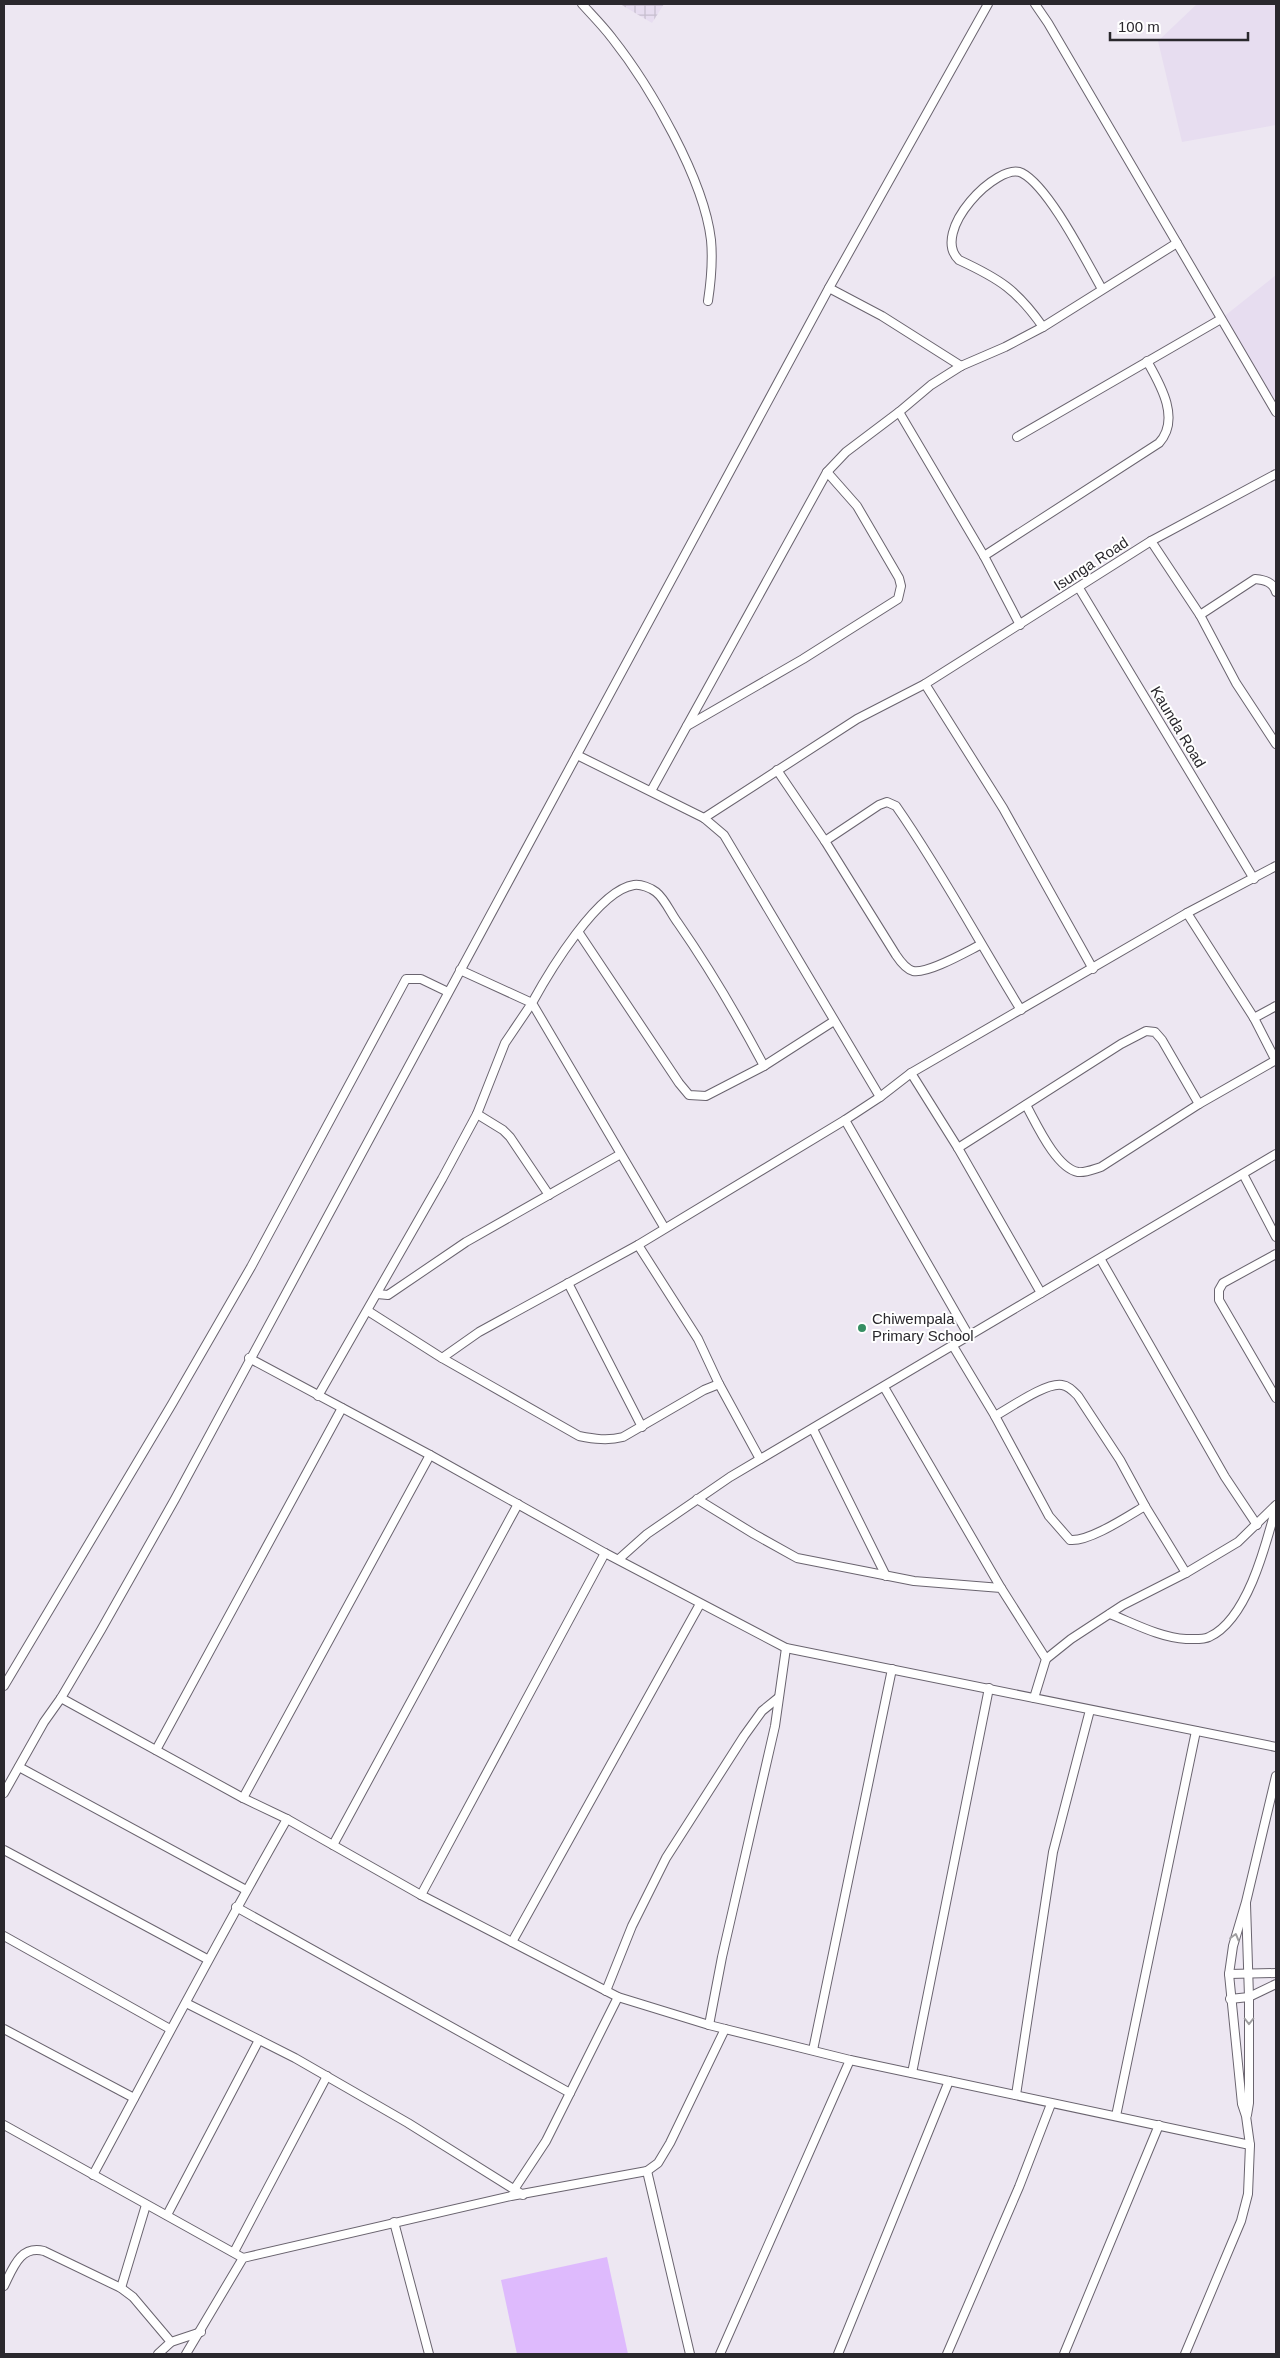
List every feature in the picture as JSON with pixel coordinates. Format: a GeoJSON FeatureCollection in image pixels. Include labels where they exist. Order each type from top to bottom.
{"type":"FeatureCollection","features":[{"type":"Feature","properties":{"kind":"street"},"geometry":{"type":"LineString","coordinates":[[582,4],[612,38],[646,88],[680,149],[703,204],[711,240],[712,268],[708,301]]}},
{"type":"Feature","properties":{"kind":"street"},"geometry":{"type":"LineString","coordinates":[[4,1793],[44,1722],[61,1698],[175,1499],[249,1358],[829,288],[988,4]]}},
{"type":"Feature","properties":{"kind":"street"},"geometry":{"type":"LineString","coordinates":[[1035,4],[1048,23],[1276,412]]}},
{"type":"Feature","properties":{"kind":"street"},"geometry":{"type":"LineString","coordinates":[[1043,327],[1020,297],[1006,284],[959,260],[952,254],[950,246],[953,228],[967,206],[984,188],[1002,175],[1013,171],[1022,173],[1033,181],[1048,199],[1102,289]]}},
{"type":"Feature","properties":{"kind":"street"},"geometry":{"type":"LineString","coordinates":[[651,791],[766,579],[827,472],[846,452],[931,385],[961,366],[1005,347],[1043,327],[1177,243]]}},
{"type":"Feature","properties":{"kind":"street"},"geometry":{"type":"LineString","coordinates":[[829,288],[882,316],[961,366]]}},
{"type":"Feature","properties":{"kind":"street"},"geometry":{"type":"LineString","coordinates":[[1017,437],[1220,319]]}},
{"type":"Feature","properties":{"kind":"street"},"geometry":{"type":"LineString","coordinates":[[984,556],[1159,443],[1166,435],[1169,426],[1167,406],[1147,360]]}},
{"type":"Feature","properties":{"kind":"street"},"geometry":{"type":"LineString","coordinates":[[899,412],[984,556],[1020,625]]}},
{"type":"Feature","properties":{"kind":"street"},"geometry":{"type":"LineString","coordinates":[[687,726],[769,679],[898,599],[901,586],[899,578],[857,506],[827,472]]}},
{"type":"Feature","properties":{"kind":"street","name":"Isunga Road"},"geometry":{"type":"LineString","coordinates":[[704,818],[857,719],[925,684],[1151,541],[1276,474]]}},
{"type":"Feature","properties":{"kind":"street"},"geometry":{"type":"LineString","coordinates":[[1151,541],[1200,615],[1236,683],[1276,744]]}},
{"type":"Feature","properties":{"kind":"street"},"geometry":{"type":"LineString","coordinates":[[1200,615],[1255,579],[1274,585],[1276,592]]}},
{"type":"Feature","properties":{"kind":"street","name":"Kaunda Road"},"geometry":{"type":"LineString","coordinates":[[1079,588],[1254,879]]}},
{"type":"Feature","properties":{"kind":"street"},"geometry":{"type":"LineString","coordinates":[[925,684],[1003,808],[1092,969]]}},
{"type":"Feature","properties":{"kind":"street"},"geometry":{"type":"LineString","coordinates":[[577,755],[704,818],[724,836],[880,1097]]}},
{"type":"Feature","properties":{"kind":"street"},"geometry":{"type":"LineString","coordinates":[[777,770],[825,840],[896,955],[909,969],[916,972],[924,970],[955,958],[980,945]]}},
{"type":"Feature","properties":{"kind":"street"},"geometry":{"type":"LineString","coordinates":[[825,840],[879,805],[887,802],[896,806],[930,854],[980,945],[1021,1010]]}},
{"type":"Feature","properties":{"kind":"street"},"geometry":{"type":"LineString","coordinates":[[442,1358],[479,1332],[638,1245],[845,1120],[911,1074],[1187,914],[1276,866]]}},
{"type":"Feature","properties":{"kind":"street"},"geometry":{"type":"LineString","coordinates":[[318,1396],[368,1311],[477,1114],[505,1043],[532,1003],[550,971],[597,908],[619,891],[635,885],[657,892],[730,1002],[764,1066]]}},
{"type":"Feature","properties":{"kind":"street"},"geometry":{"type":"LineString","coordinates":[[1026,1105],[1057,1158],[1078,1172],[1101,1167],[1199,1104],[1276,1060],[1254,1018],[1187,914]]}},
{"type":"Feature","properties":{"kind":"street"},"geometry":{"type":"LineString","coordinates":[[579,932],[679,1083],[689,1095],[706,1096],[764,1066],[834,1021]]}},
{"type":"Feature","properties":{"kind":"street"},"geometry":{"type":"LineString","coordinates":[[460,970],[532,1003],[619,1155],[664,1228]]}},
{"type":"Feature","properties":{"kind":"street"},"geometry":{"type":"LineString","coordinates":[[4,1686],[231,1301],[406,979],[421,979],[448,992]]}},
{"type":"Feature","properties":{"kind":"street"},"geometry":{"type":"LineString","coordinates":[[1254,1018],[1276,1006]]}},
{"type":"Feature","properties":{"kind":"street"},"geometry":{"type":"LineString","coordinates":[[958,1148],[1146,1031],[1155,1032],[1162,1040],[1199,1104]]}},
{"type":"Feature","properties":{"kind":"street"},"geometry":{"type":"LineString","coordinates":[[911,1074],[958,1148],[1041,1293]]}},
{"type":"Feature","properties":{"kind":"street"},"geometry":{"type":"LineString","coordinates":[[477,1114],[499,1127],[510,1137],[549,1195]]}},
{"type":"Feature","properties":{"kind":"street"},"geometry":{"type":"LineString","coordinates":[[845,1120],[969,1336]]}},
{"type":"Feature","properties":{"kind":"street"},"geometry":{"type":"LineString","coordinates":[[619,1559],[647,1534],[697,1499],[760,1459],[1041,1293],[1101,1260],[1276,1154]]}},
{"type":"Feature","properties":{"kind":"street"},"geometry":{"type":"LineString","coordinates":[[377,1294],[388,1295],[466,1242],[619,1155]]}},
{"type":"Feature","properties":{"kind":"street"},"geometry":{"type":"LineString","coordinates":[[1243,1174],[1276,1237]]}},
{"type":"Feature","properties":{"kind":"street"},"geometry":{"type":"LineString","coordinates":[[638,1245],[698,1339],[719,1384],[760,1459]]}},
{"type":"Feature","properties":{"kind":"street"},"geometry":{"type":"LineString","coordinates":[[1276,1254],[1223,1283],[1219,1290],[1219,1300],[1276,1398]]}},
{"type":"Feature","properties":{"kind":"street"},"geometry":{"type":"LineString","coordinates":[[1101,1260],[1128,1312],[1224,1477],[1257,1525]]}},
{"type":"Feature","properties":{"kind":"street"},"geometry":{"type":"LineString","coordinates":[[568,1283],[642,1428]]}},
{"type":"Feature","properties":{"kind":"street"},"geometry":{"type":"LineString","coordinates":[[368,1311],[442,1358],[579,1436],[613,1440],[642,1428],[704,1390],[719,1384]]}},
{"type":"Feature","properties":{"kind":"street"},"geometry":{"type":"LineString","coordinates":[[953,1346],[995,1416],[1049,1516],[1070,1540],[1090,1535],[1145,1506]]}},
{"type":"Feature","properties":{"kind":"street"},"geometry":{"type":"LineString","coordinates":[[249,1358],[430,1455],[605,1553],[786,1648],[1276,1747]]}},
{"type":"Feature","properties":{"kind":"street"},"geometry":{"type":"LineString","coordinates":[[995,1416],[1048,1386],[1061,1384],[1070,1388],[1078,1396],[1120,1460],[1145,1506],[1186,1573]]}},
{"type":"Feature","properties":{"kind":"street"},"geometry":{"type":"LineString","coordinates":[[884,1387],[1001,1588],[1046,1659]]}},
{"type":"Feature","properties":{"kind":"street"},"geometry":{"type":"LineString","coordinates":[[156,1750],[342,1408]]}},
{"type":"Feature","properties":{"kind":"street"},"geometry":{"type":"LineString","coordinates":[[813,1429],[886,1576]]}},
{"type":"Feature","properties":{"kind":"street"},"geometry":{"type":"LineString","coordinates":[[244,1798],[430,1455]]}},
{"type":"Feature","properties":{"kind":"street"},"geometry":{"type":"LineString","coordinates":[[697,1499],[798,1558],[914,1581],[1001,1588]]}},
{"type":"Feature","properties":{"kind":"street"},"geometry":{"type":"LineString","coordinates":[[333,1845],[518,1504]]}},
{"type":"Feature","properties":{"kind":"street"},"geometry":{"type":"LineString","coordinates":[[1034,1698],[1046,1659],[1071,1639],[1110,1614],[1186,1573],[1238,1542],[1276,1505]]}},
{"type":"Feature","properties":{"kind":"street"},"geometry":{"type":"LineString","coordinates":[[1110,1614],[1166,1635],[1184,1639],[1208,1638],[1220,1630],[1238,1609],[1255,1573],[1267,1541],[1276,1505]]}},
{"type":"Feature","properties":{"kind":"street"},"geometry":{"type":"LineString","coordinates":[[421,1895],[605,1553]]}},
{"type":"Feature","properties":{"kind":"street"},"geometry":{"type":"LineString","coordinates":[[512,1942],[700,1604]]}},
{"type":"Feature","properties":{"kind":"street"},"geometry":{"type":"LineString","coordinates":[[709,2025],[722,1957],[775,1726],[786,1648]]}},
{"type":"Feature","properties":{"kind":"street"},"geometry":{"type":"LineString","coordinates":[[813,2050],[892,1669]]}},
{"type":"Feature","properties":{"kind":"street"},"geometry":{"type":"LineString","coordinates":[[912,2072],[989,1688]]}},
{"type":"Feature","properties":{"kind":"street"},"geometry":{"type":"LineString","coordinates":[[61,1698],[244,1798],[287,1819],[421,1895],[618,1997],[709,2025],[850,2060],[1250,2145]]}},
{"type":"Feature","properties":{"kind":"street"},"geometry":{"type":"LineString","coordinates":[[606,1991],[632,1926],[666,1858],[744,1736],[762,1711],[778,1698]]}},
{"type":"Feature","properties":{"kind":"street"},"geometry":{"type":"LineString","coordinates":[[1016,2095],[1053,1852],[1090,1710]]}},
{"type":"Feature","properties":{"kind":"street"},"geometry":{"type":"LineString","coordinates":[[1116,2116],[1145,1969],[1196,1731]]}},
{"type":"Feature","properties":{"kind":"street"},"geometry":{"type":"LineString","coordinates":[[19,1767],[246,1890]]}},
{"type":"Feature","properties":{"kind":"street"},"geometry":{"type":"LineString","coordinates":[[1185,2354],[1241,2221],[1248,2194],[1250,2145],[1246,2116],[1242,2104],[1229,1974],[1232,1946],[1246,1902],[1276,1776]]}},
{"type":"Feature","properties":{"kind":"street"},"geometry":{"type":"LineString","coordinates":[[93,2175],[170,2029],[186,2003],[207,1959],[287,1819]]}},
{"type":"Feature","properties":{"kind":"street"},"geometry":{"type":"LineString","coordinates":[[4,1850],[207,1959]]}},
{"type":"Feature","properties":{"kind":"street"},"geometry":{"type":"LineString","coordinates":[[1246,1902],[1249,1972],[1249,2103],[1246,2116]]}},
{"type":"Feature","properties":{"kind":"street"},"geometry":{"type":"LineString","coordinates":[[236,1907],[570,2093]]}},
{"type":"Feature","properties":{"kind":"street"},"geometry":{"type":"LineString","coordinates":[[4,1936],[170,2029]]}},
{"type":"Feature","properties":{"kind":"street"},"geometry":{"type":"LineString","coordinates":[[1229,1974],[1249,1972],[1276,1973]]}},
{"type":"Feature","properties":{"kind":"street"},"geometry":{"type":"LineString","coordinates":[[1230,1999],[1249,1997],[1276,1984]]}},
{"type":"Feature","properties":{"kind":"street"},"geometry":{"type":"LineString","coordinates":[[516,2188],[546,2141],[618,1997]]}},
{"type":"Feature","properties":{"kind":"street"},"geometry":{"type":"LineString","coordinates":[[186,2003],[327,2076],[408,2123],[475,2166],[516,2188],[523,2195]]}},
{"type":"Feature","properties":{"kind":"street"},"geometry":{"type":"LineString","coordinates":[[4,2029],[134,2098]]}},
{"type":"Feature","properties":{"kind":"street"},"geometry":{"type":"LineString","coordinates":[[186,2354],[201,2332],[243,2258],[394,2222],[647,2171],[658,2163],[670,2143],[726,2029]]}},
{"type":"Feature","properties":{"kind":"street"},"geometry":{"type":"LineString","coordinates":[[167,2214],[259,2040]]}},
{"type":"Feature","properties":{"kind":"street"},"geometry":{"type":"LineString","coordinates":[[720,2354],[850,2060]]}},
{"type":"Feature","properties":{"kind":"street"},"geometry":{"type":"LineString","coordinates":[[234,2252],[327,2076]]}},
{"type":"Feature","properties":{"kind":"street"},"geometry":{"type":"LineString","coordinates":[[838,2354],[949,2081]]}},
{"type":"Feature","properties":{"kind":"street"},"geometry":{"type":"LineString","coordinates":[[947,2354],[1019,2187],[1051,2104]]}},
{"type":"Feature","properties":{"kind":"street"},"geometry":{"type":"LineString","coordinates":[[4,2125],[243,2258]]}},
{"type":"Feature","properties":{"kind":"street"},"geometry":{"type":"LineString","coordinates":[[1064,2354],[1159,2125]]}},
{"type":"Feature","properties":{"kind":"street"},"geometry":{"type":"LineString","coordinates":[[647,2171],[690,2354]]}},
{"type":"Feature","properties":{"kind":"street"},"geometry":{"type":"LineString","coordinates":[[120,2288],[146,2205]]}},
{"type":"Feature","properties":{"kind":"street"},"geometry":{"type":"LineString","coordinates":[[394,2222],[430,2354]]}},
{"type":"Feature","properties":{"kind":"street"},"geometry":{"type":"LineString","coordinates":[[4,2286],[21,2256],[28,2251],[36,2249],[120,2288],[133,2297],[171,2342]]}},
{"type":"Feature","properties":{"kind":"street"},"geometry":{"type":"LineString","coordinates":[[158,2354],[171,2342],[201,2332]]}},
{"type":"Feature","properties":{"kind":"shaded area"},"geometry":{"type":"Polygon","coordinates":[[[620,4],[664,4],[652,23],[620,4]]]}},
{"type":"Feature","properties":{"kind":"shaded area"},"geometry":{"type":"Polygon","coordinates":[[[1197,4],[1276,4],[1276,125],[1182,142],[1158,41],[1197,4]]]}},
{"type":"Feature","properties":{"kind":"shaded area"},"geometry":{"type":"Polygon","coordinates":[[[1276,275],[1276,409],[1222,318],[1276,275]]]}},
{"type":"Feature","properties":{"kind":"shaded area"},"geometry":{"type":"Polygon","coordinates":[[[607,2257],[628,2354],[517,2354],[501,2280],[607,2257]]]}},
{"type":"Feature","properties":{"kind":"place","name":"Chiwempala Primary School"},"geometry":{"type":"Point","coordinates":[862,1328]}}]}
